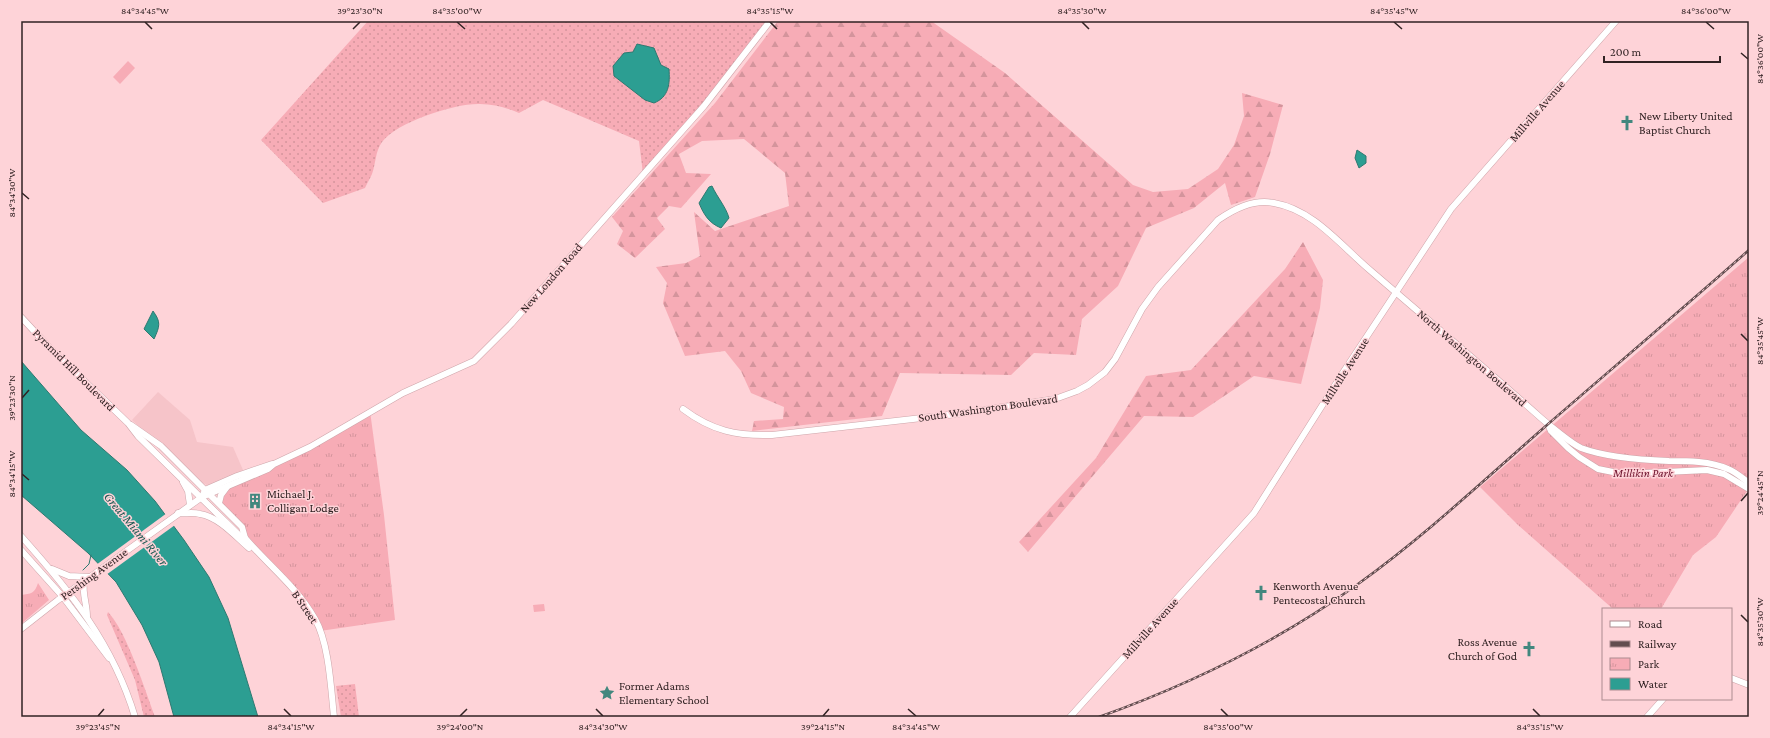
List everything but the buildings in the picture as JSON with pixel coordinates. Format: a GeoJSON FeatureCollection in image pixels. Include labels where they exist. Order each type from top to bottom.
{"type":"FeatureCollection","features":[{"type":"Feature","properties":{"kind":"street","name":"New London Road"},"geometry":{"type":"LineString","coordinates":[[207,492],[228,486],[268,469],[274,464],[310,447],[403,393],[474,361],[480,356],[511,324],[704,106],[770,21]]}},
{"type":"Feature","properties":{"kind":"street","name":"Millville Avenue"},"geometry":{"type":"LineString","coordinates":[[1070,717],[1259,506],[1344,371],[1451,209],[1616,21]]}},
{"type":"Feature","properties":{"kind":"street","name":"South Washington Boulevard"},"geometry":{"type":"LineString","coordinates":[[683,409],[694,418],[714,428],[736,434],[766,435],[957,414],[1065,396],[1088,385],[1105,372],[1115,359],[1142,308],[1158,286],[1218,220],[1245,205],[1259,202],[1273,202],[1285,206],[1309,218],[1396,292]]}},
{"type":"Feature","properties":{"kind":"street","name":"North Washington Boulevard"},"geometry":{"type":"LineString","coordinates":[[1396,292],[1480,363],[1548,424],[1574,444],[1594,452],[1659,460],[1702,462],[1727,468],[1749,483]]}},
{"type":"Feature","properties":{"kind":"street","name":"Pyramid Hill Boulevard"},"geometry":{"type":"LineString","coordinates":[[21,317],[48,346],[128,423],[142,440],[180,474],[202,497]]}},
{"type":"Feature","properties":{"kind":"street","name":"Pyramid Hill Boulevard"},"geometry":{"type":"LineString","coordinates":[[128,423],[161,446],[207,492]]}},
{"type":"Feature","properties":{"kind":"street","name":"North Washington Boulevard"},"geometry":{"type":"LineString","coordinates":[[1548,424],[1551,431],[1568,448],[1598,469],[1623,474],[1707,470],[1724,474],[1749,489]]}},
{"type":"Feature","properties":{"kind":"street","name":"New London Road"},"geometry":{"type":"LineString","coordinates":[[207,492],[237,476],[266,465],[274,464]]}},
{"type":"Feature","properties":{"kind":"street"},"geometry":{"type":"LineString","coordinates":[[180,474],[188,491],[190,505]]}},
{"type":"Feature","properties":{"kind":"street"},"geometry":{"type":"LineString","coordinates":[[218,503],[222,493],[228,486]]}},
{"type":"Feature","properties":{"kind":"street"},"geometry":{"type":"LineString","coordinates":[[202,497],[207,492]]}},
{"type":"Feature","properties":{"kind":"street","name":"B Street"},"geometry":{"type":"LineString","coordinates":[[207,492],[242,527],[245,538]]}},
{"type":"Feature","properties":{"kind":"street","name":"B Street"},"geometry":{"type":"LineString","coordinates":[[202,497],[239,535],[245,538],[298,594],[316,620],[325,649],[334,717]]}},
{"type":"Feature","properties":{"kind":"street","name":"Pershing Avenue"},"geometry":{"type":"LineString","coordinates":[[21,629],[63,597],[82,579],[90,577],[202,497]]}},
{"type":"Feature","properties":{"kind":"street"},"geometry":{"type":"LineString","coordinates":[[178,513],[196,513],[207,516],[219,522],[252,551],[260,554]]}},
{"type":"Feature","properties":{"kind":"street"},"geometry":{"type":"LineString","coordinates":[[21,536],[69,592],[105,644],[131,703],[135,717]]}},
{"type":"Feature","properties":{"kind":"street"},"geometry":{"type":"LineString","coordinates":[[21,550],[63,597],[113,662]]}},
{"type":"Feature","properties":{"kind":"street"},"geometry":{"type":"LineString","coordinates":[[48,566],[65,575],[82,579],[83,594],[87,607],[87,616]]}},
{"type":"Feature","properties":{"kind":"street"},"geometry":{"type":"LineString","coordinates":[[1732,678],[1749,685]]}},
{"type":"Feature","properties":{"kind":"street"},"geometry":{"type":"LineString","coordinates":[[1647,717],[1662,700]]}},
{"type":"Feature","properties":{"kind":"shaded area"},"geometry":{"type":"Polygon","coordinates":[[[158,392],[190,420],[197,442],[233,447],[243,470],[209,486],[186,471],[132,420],[158,392]]]}},
{"type":"Feature","properties":{"kind":"green space"},"geometry":{"type":"Polygon","coordinates":[[[368,21],[770,21],[729,76],[643,174],[639,141],[543,100],[519,113],[505,108],[485,104],[469,105],[442,110],[400,127],[382,142],[372,174],[365,188],[323,203],[261,140],[368,21]]]}},
{"type":"Feature","properties":{"kind":"green space"},"geometry":{"type":"Polygon","coordinates":[[[778,21],[931,21],[1005,73],[1133,185],[1153,192],[1188,189],[1218,169],[1234,145],[1244,116],[1242,93],[1283,105],[1270,154],[1255,197],[1231,205],[1225,183],[1194,208],[1146,228],[1118,286],[1082,319],[1076,355],[1034,353],[1011,375],[900,373],[882,416],[752,431],[754,421],[783,419],[784,407],[751,393],[741,371],[725,351],[685,356],[663,303],[667,283],[656,267],[686,263],[700,256],[694,212],[715,231],[789,206],[785,173],[744,139],[702,141],[679,154],[686,173],[711,174],[681,208],[669,206],[657,218],[665,229],[635,258],[617,244],[623,231],[612,217],[715,103],[778,21]]]}},
{"type":"Feature","properties":{"kind":"green space"},"geometry":{"type":"Polygon","coordinates":[[[128,61],[135,68],[120,84],[113,77],[128,61]]]}},
{"type":"Feature","properties":{"kind":"green space"},"geometry":{"type":"Polygon","coordinates":[[[1303,242],[1323,280],[1320,308],[1301,384],[1254,376],[1193,417],[1144,416],[1028,552],[1019,542],[1096,458],[1146,376],[1191,370],[1285,269],[1303,242]]]}},
{"type":"Feature","properties":{"kind":"green space","name":"Millikin Park"},"geometry":{"type":"Polygon","coordinates":[[[1749,257],[1749,488],[1716,537],[1693,555],[1662,608],[1612,608],[1518,525],[1480,487],[1749,257]]]}},
{"type":"Feature","properties":{"kind":"green space"},"geometry":{"type":"Polygon","coordinates":[[[370,411],[384,515],[395,620],[320,631],[316,620],[219,503],[224,491],[268,469],[370,411]]]}},
{"type":"Feature","properties":{"kind":"green space"},"geometry":{"type":"Polygon","coordinates":[[[38,583],[49,600],[21,624],[21,595],[32,592],[38,583]]]}},
{"type":"Feature","properties":{"kind":"green space"},"geometry":{"type":"Polygon","coordinates":[[[544,604],[545,611],[534,612],[533,605],[544,604]]]}},
{"type":"Feature","properties":{"kind":"green space"},"geometry":{"type":"Polygon","coordinates":[[[108,612],[115,621],[129,647],[155,717],[144,717],[135,680],[107,615],[108,612]]]}},
{"type":"Feature","properties":{"kind":"green space"},"geometry":{"type":"Polygon","coordinates":[[[355,684],[359,717],[341,717],[336,686],[355,684]]]}},
{"type":"Feature","properties":{"kind":"water"},"geometry":{"type":"Polygon","coordinates":[[[637,44],[654,48],[661,65],[669,69],[669,85],[666,94],[654,103],[645,100],[614,76],[613,66],[624,53],[633,52],[637,44]]]}},
{"type":"Feature","properties":{"kind":"water"},"geometry":{"type":"Polygon","coordinates":[[[1357,150],[1366,156],[1366,163],[1359,168],[1355,158],[1357,150]]]}},
{"type":"Feature","properties":{"kind":"water"},"geometry":{"type":"Polygon","coordinates":[[[712,186],[729,218],[721,228],[713,224],[707,218],[699,203],[709,187],[712,186]]]}},
{"type":"Feature","properties":{"kind":"water"},"geometry":{"type":"Polygon","coordinates":[[[153,311],[159,324],[158,331],[154,339],[144,329],[153,311]]]}},
{"type":"Feature","properties":{"kind":"water","name":"Great Miami River"},"geometry":{"type":"Polygon","coordinates":[[[21,361],[81,430],[127,470],[155,501],[209,577],[228,618],[258,717],[174,717],[159,662],[142,625],[116,582],[88,553],[21,495],[21,361]]]}},
{"type":"Feature","properties":{"kind":"pier"},"geometry":{"type":"Polygon","coordinates":[[[167,513],[175,525],[106,575],[96,565],[167,513]]]}},
{"type":"Feature","properties":{"kind":"waterway"},"geometry":{"type":"LineString","coordinates":[[83,570],[89,564],[91,555]]}},
{"type":"Feature","properties":{"kind":"railway"},"geometry":{"type":"LineString","coordinates":[[1099,717],[1167,690],[1233,660],[1297,624],[1358,584],[1431,527],[1749,250]]}},
{"type":"Feature","properties":{"kind":"place","name":"New Liberty United Baptist Church"},"geometry":{"type":"Point","coordinates":[1627,123]}},
{"type":"Feature","properties":{"kind":"place","name":"Michael J. Colligan Lodge"},"geometry":{"type":"Point","coordinates":[255,501]}},
{"type":"Feature","properties":{"kind":"place","name":"Kenworth Avenue Pentecostal Church"},"geometry":{"type":"Point","coordinates":[1261,593]}},
{"type":"Feature","properties":{"kind":"place","name":"Ross Avenue Church of God"},"geometry":{"type":"Point","coordinates":[1529,649]}},
{"type":"Feature","properties":{"kind":"place","name":"Former Adams Elementary School"},"geometry":{"type":"Point","coordinates":[607,693]}}]}
